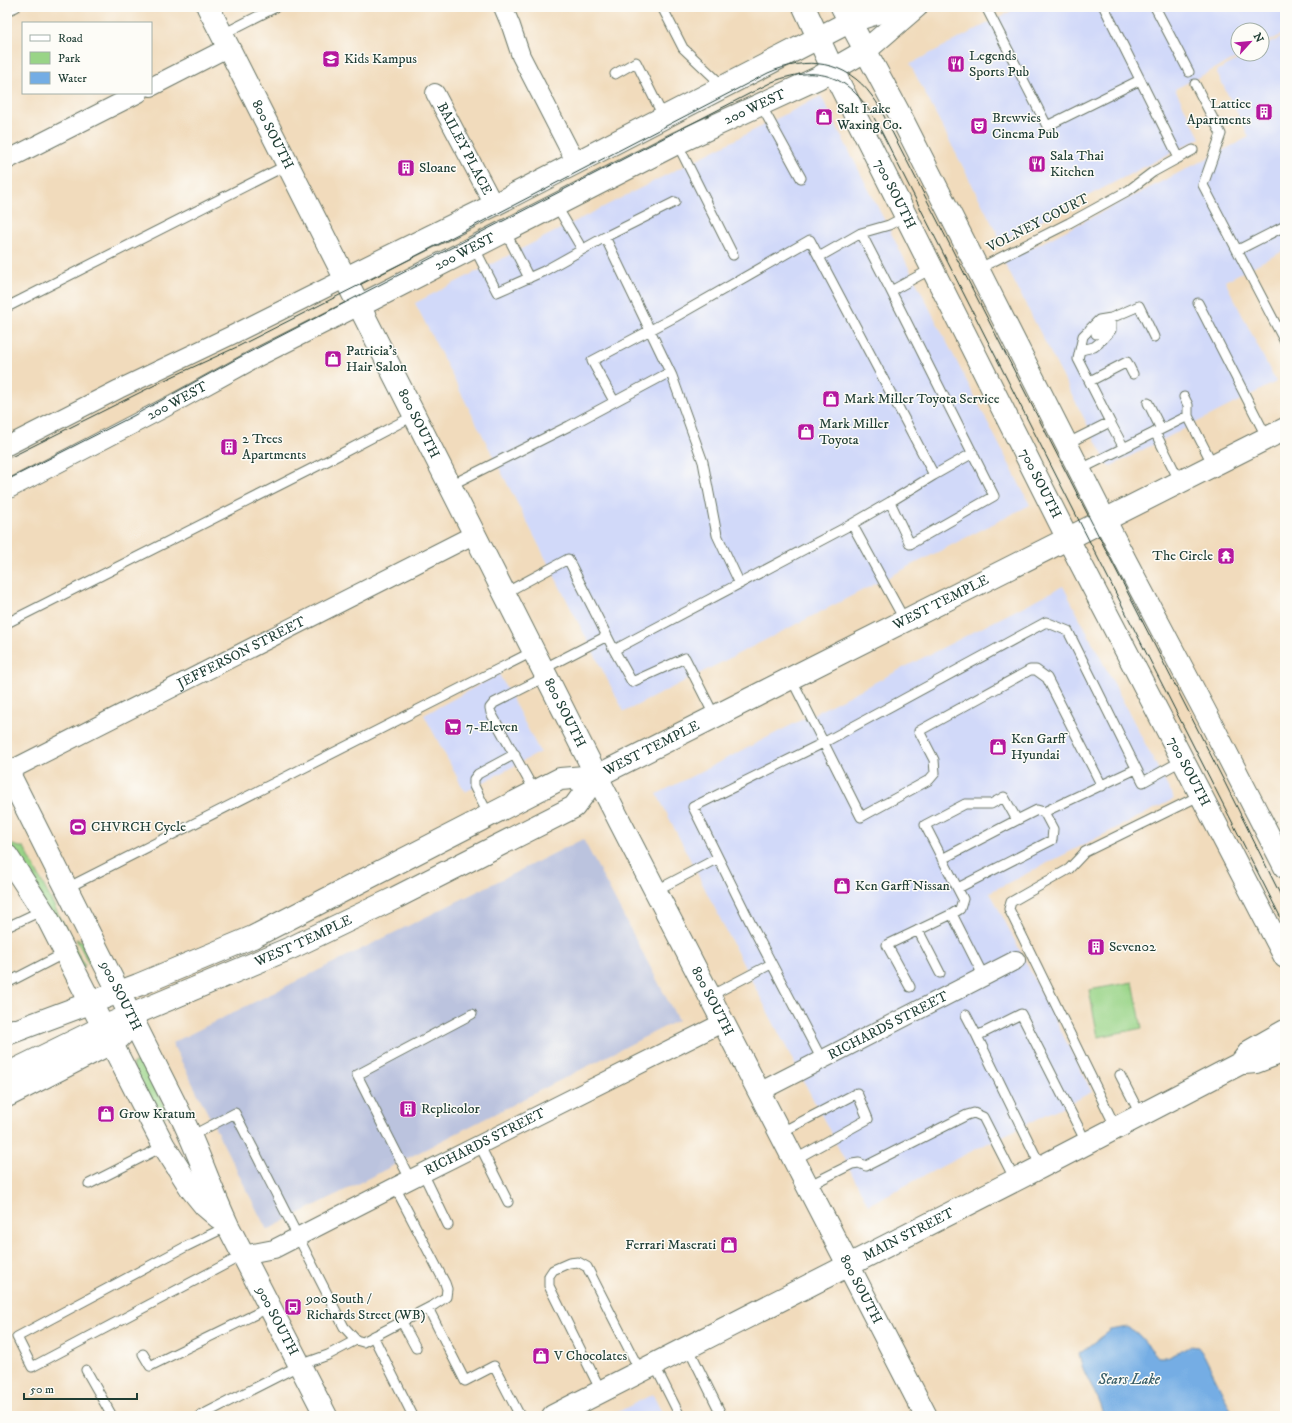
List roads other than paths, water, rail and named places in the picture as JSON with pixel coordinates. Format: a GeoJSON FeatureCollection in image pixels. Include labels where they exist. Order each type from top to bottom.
{"type":"FeatureCollection","features":[{"type":"Feature","properties":{"kind":"main road","name":"800 SOUTH"},"geometry":{"type":"LineString","coordinates":[[208,7],[656,891],[926,1416]]}},
{"type":"Feature","properties":{"kind":"main road","name":"700 SOUTH"},"geometry":{"type":"LineString","coordinates":[[804,7],[818,38],[1068,539],[1285,957]]}},
{"type":"Feature","properties":{"kind":"main road","name":"200 WEST"},"geometry":{"type":"LineString","coordinates":[[346,278],[494,205],[818,38],[845,14],[880,12],[902,7]]}},
{"type":"Feature","properties":{"kind":"main road","name":"200 WEST"},"geometry":{"type":"LineString","coordinates":[[360,306],[677,143],[761,105],[834,69],[865,51],[916,7]]}},
{"type":"Feature","properties":{"kind":"main road"},"geometry":{"type":"LineString","coordinates":[[845,14],[899,113],[1079,470],[1285,867]]}},
{"type":"Feature","properties":{"kind":"main road","name":"WEST TEMPLE"},"geometry":{"type":"LineString","coordinates":[[91,1003],[119,993],[252,937],[560,779],[598,776],[1276,433]]}},
{"type":"Feature","properties":{"kind":"main road","name":"900 SOUTH"},"geometry":{"type":"LineString","coordinates":[[7,771],[191,1136],[228,1226],[300,1365],[324,1415]]}},
{"type":"Feature","properties":{"kind":"main road","name":"WEST TEMPLE"},"geometry":{"type":"LineString","coordinates":[[107,1035],[130,1015],[292,947],[361,915],[574,807],[598,776]]}},
{"type":"Feature","properties":{"kind":"main road","name":"900 SOUTH"},"geometry":{"type":"LineString","coordinates":[[7,856],[43,910],[164,1146],[182,1175],[205,1206],[228,1226]]}},
{"type":"Feature","properties":{"kind":"main road"},"geometry":{"type":"LineString","coordinates":[[9,1032],[91,1003]]}},
{"type":"Feature","properties":{"kind":"main road","name":"MAIN STREET"},"geometry":{"type":"LineString","coordinates":[[1241,1063],[1250,1051],[1285,1031]]}},
{"type":"Feature","properties":{"kind":"main road"},"geometry":{"type":"LineString","coordinates":[[7,1074],[107,1035]]}},
{"type":"Feature","properties":{"kind":"main road"},"geometry":{"type":"LineString","coordinates":[[7,1096],[107,1035]]}},
{"type":"Feature","properties":{"kind":"main road","name":"MAIN STREET"},"geometry":{"type":"LineString","coordinates":[[553,1416],[1141,1116],[1241,1063],[1256,1062],[1285,1051]]}},
{"type":"Feature","properties":{"kind":"street"},"geometry":{"type":"LineString","coordinates":[[503,7],[521,56],[576,163]]}},
{"type":"Feature","properties":{"kind":"street"},"geometry":{"type":"LineString","coordinates":[[152,86],[226,41]]}},
{"type":"Feature","properties":{"kind":"street","name":"BAILEY PLACE"},"geometry":{"type":"LineString","coordinates":[[435,93],[494,205]]}},
{"type":"Feature","properties":{"kind":"street"},"geometry":{"type":"LineString","coordinates":[[7,160],[137,94]]}},
{"type":"Feature","properties":{"kind":"street","name":"200 WEST"},"geometry":{"type":"LineString","coordinates":[[7,446],[119,389],[346,278]]}},
{"type":"Feature","properties":{"kind":"street","name":"200 WEST"},"geometry":{"type":"LineString","coordinates":[[7,490],[176,402],[258,357],[360,306]]}},
{"type":"Feature","properties":{"kind":"street","name":"JEFFERSON STREET"},"geometry":{"type":"LineString","coordinates":[[7,771],[475,534]]}},
{"type":"Feature","properties":{"kind":"street","name":"RICHARDS STREET"},"geometry":{"type":"LineString","coordinates":[[759,1092],[1016,960]]}},
{"type":"Feature","properties":{"kind":"street","name":"RICHARDS STREET"},"geometry":{"type":"LineString","coordinates":[[243,1255],[274,1249],[479,1144],[724,1022]]}},
{"type":"Feature","properties":{"kind":"lane"},"geometry":{"type":"LineString","coordinates":[[7,12],[16,7]]}},
{"type":"Feature","properties":{"kind":"lane"},"geometry":{"type":"LineString","coordinates":[[226,41],[276,7]]}},
{"type":"Feature","properties":{"kind":"lane"},"geometry":{"type":"LineString","coordinates":[[662,7],[683,48],[724,87]]}},
{"type":"Feature","properties":{"kind":"lane"},"geometry":{"type":"LineString","coordinates":[[986,7],[1047,126],[1140,80]]}},
{"type":"Feature","properties":{"kind":"lane"},"geometry":{"type":"LineString","coordinates":[[1104,7],[1180,158]]}},
{"type":"Feature","properties":{"kind":"lane"},"geometry":{"type":"LineString","coordinates":[[1155,7],[1189,72]]}},
{"type":"Feature","properties":{"kind":"lane"},"geometry":{"type":"LineString","coordinates":[[615,74],[636,62],[664,118]]}},
{"type":"Feature","properties":{"kind":"lane"},"geometry":{"type":"LineString","coordinates":[[1194,84],[1221,134],[1203,185],[1285,342]]}},
{"type":"Feature","properties":{"kind":"lane"},"geometry":{"type":"LineString","coordinates":[[761,105],[801,178]]}},
{"type":"Feature","properties":{"kind":"lane"},"geometry":{"type":"LineString","coordinates":[[677,143],[734,255]]}},
{"type":"Feature","properties":{"kind":"lane","name":"VOLNEY COURT"},"geometry":{"type":"LineString","coordinates":[[978,270],[1076,220],[1129,190],[1153,172],[1193,150]]}},
{"type":"Feature","properties":{"kind":"lane"},"geometry":{"type":"LineString","coordinates":[[7,307],[288,164]]}},
{"type":"Feature","properties":{"kind":"lane"},"geometry":{"type":"LineString","coordinates":[[474,247],[497,292],[529,278],[604,237],[675,202]]}},
{"type":"Feature","properties":{"kind":"lane"},"geometry":{"type":"LineString","coordinates":[[556,205],[582,249]]}},
{"type":"Feature","properties":{"kind":"lane"},"geometry":{"type":"LineString","coordinates":[[819,257],[861,233],[889,225],[907,216]]}},
{"type":"Feature","properties":{"kind":"lane"},"geometry":{"type":"LineString","coordinates":[[505,231],[529,278]]}},
{"type":"Feature","properties":{"kind":"lane"},"geometry":{"type":"LineString","coordinates":[[1238,250],[1284,231]]}},
{"type":"Feature","properties":{"kind":"lane"},"geometry":{"type":"LineString","coordinates":[[861,233],[994,496],[910,544],[890,502]]}},
{"type":"Feature","properties":{"kind":"lane"},"geometry":{"type":"LineString","coordinates":[[604,237],[670,372],[703,462],[716,535],[740,584]]}},
{"type":"Feature","properties":{"kind":"lane"},"geometry":{"type":"LineString","coordinates":[[614,401],[592,361],[650,331],[810,240],[934,475]]}},
{"type":"Feature","properties":{"kind":"lane"},"geometry":{"type":"LineString","coordinates":[[891,292],[933,268]]}},
{"type":"Feature","properties":{"kind":"lane"},"geometry":{"type":"LineString","coordinates":[[1198,303],[1276,433]]}},
{"type":"Feature","properties":{"kind":"lane"},"geometry":{"type":"LineString","coordinates":[[1095,336],[1099,320],[1111,318],[1139,306],[1154,337]]}},
{"type":"Feature","properties":{"kind":"lane"},"geometry":{"type":"LineString","coordinates":[[1111,318],[1111,330],[1095,336],[1081,350],[1078,359],[1124,448]]}},
{"type":"Feature","properties":{"kind":"lane"},"geometry":{"type":"LineString","coordinates":[[1090,381],[1127,362],[1133,374]]}},
{"type":"Feature","properties":{"kind":"lane"},"geometry":{"type":"LineString","coordinates":[[451,485],[569,426],[670,372]]}},
{"type":"Feature","properties":{"kind":"lane"},"geometry":{"type":"LineString","coordinates":[[1184,397],[1188,405],[1188,416],[1213,465]]}},
{"type":"Feature","properties":{"kind":"lane"},"geometry":{"type":"LineString","coordinates":[[1148,403],[1158,431],[1180,482]]}},
{"type":"Feature","properties":{"kind":"lane"},"geometry":{"type":"LineString","coordinates":[[7,624],[415,415]]}},
{"type":"Feature","properties":{"kind":"lane"},"geometry":{"type":"LineString","coordinates":[[1079,470],[1188,416]]}},
{"type":"Feature","properties":{"kind":"lane"},"geometry":{"type":"LineString","coordinates":[[1066,444],[1110,422]]}},
{"type":"Feature","properties":{"kind":"lane"},"geometry":{"type":"LineString","coordinates":[[614,650],[852,524],[934,475],[973,454]]}},
{"type":"Feature","properties":{"kind":"lane"},"geometry":{"type":"LineString","coordinates":[[852,524],[905,621]]}},
{"type":"Feature","properties":{"kind":"lane"},"geometry":{"type":"LineString","coordinates":[[505,593],[568,559],[632,682],[685,658],[715,717]]}},
{"type":"Feature","properties":{"kind":"lane"},"geometry":{"type":"LineString","coordinates":[[822,1060],[693,807],[823,743],[1046,622],[1068,631],[1143,782],[1183,760]]}},
{"type":"Feature","properties":{"kind":"lane"},"geometry":{"type":"LineString","coordinates":[[67,888],[541,665],[607,636]]}},
{"type":"Feature","properties":{"kind":"lane"},"geometry":{"type":"LineString","coordinates":[[535,792],[491,713],[490,708],[494,703],[541,665]]}},
{"type":"Feature","properties":{"kind":"lane"},"geometry":{"type":"LineString","coordinates":[[791,678],[861,817],[866,816],[930,780],[935,773],[934,760],[919,731],[1030,670],[1036,670],[1047,678],[1102,786]]}},
{"type":"Feature","properties":{"kind":"lane"},"geometry":{"type":"LineString","coordinates":[[489,816],[474,786],[474,779],[478,774],[515,754]]}},
{"type":"Feature","properties":{"kind":"lane"},"geometry":{"type":"LineString","coordinates":[[942,859],[1037,810],[1044,812],[1102,786],[1136,768]]}},
{"type":"Feature","properties":{"kind":"lane"},"geometry":{"type":"LineString","coordinates":[[1116,1128],[1009,909],[1010,902],[1069,869],[1085,852],[1201,795]]}},
{"type":"Feature","properties":{"kind":"lane"},"geometry":{"type":"LineString","coordinates":[[910,987],[887,945],[952,914],[960,909],[963,899],[925,825],[965,804],[990,804],[1004,797],[1017,820]]}},
{"type":"Feature","properties":{"kind":"lane"},"geometry":{"type":"LineString","coordinates":[[958,888],[1052,840],[1053,829],[1044,812]]}},
{"type":"Feature","properties":{"kind":"lane"},"geometry":{"type":"LineString","coordinates":[[656,891],[718,858]]}},
{"type":"Feature","properties":{"kind":"lane"},"geometry":{"type":"LineString","coordinates":[[7,927],[43,910]]}},
{"type":"Feature","properties":{"kind":"lane"},"geometry":{"type":"LineString","coordinates":[[952,914],[984,977]]}},
{"type":"Feature","properties":{"kind":"lane"},"geometry":{"type":"LineString","coordinates":[[918,930],[940,973]]}},
{"type":"Feature","properties":{"kind":"lane"},"geometry":{"type":"LineString","coordinates":[[7,983],[65,953]]}},
{"type":"Feature","properties":{"kind":"lane"},"geometry":{"type":"LineString","coordinates":[[710,996],[772,964]]}},
{"type":"Feature","properties":{"kind":"lane"},"geometry":{"type":"LineString","coordinates":[[191,1136],[235,1113],[344,1327],[356,1340],[363,1342],[446,1297],[447,1289],[409,1180],[357,1075],[472,1014]]}},
{"type":"Feature","properties":{"kind":"lane"},"geometry":{"type":"LineString","coordinates":[[977,1036],[1021,1014],[1086,1144]]}},
{"type":"Feature","properties":{"kind":"lane"},"geometry":{"type":"LineString","coordinates":[[966,1015],[1041,1167]]}},
{"type":"Feature","properties":{"kind":"lane"},"geometry":{"type":"LineString","coordinates":[[1120,1075],[1141,1116]]}},
{"type":"Feature","properties":{"kind":"lane"},"geometry":{"type":"LineString","coordinates":[[780,1133],[857,1093],[868,1119],[794,1160]]}},
{"type":"Feature","properties":{"kind":"lane"},"geometry":{"type":"LineString","coordinates":[[808,1186],[852,1164],[859,1163],[866,1166],[967,1115],[974,1113],[983,1117],[1015,1180]]}},
{"type":"Feature","properties":{"kind":"lane"},"geometry":{"type":"LineString","coordinates":[[479,1144],[508,1202]]}},
{"type":"Feature","properties":{"kind":"lane"},"geometry":{"type":"LineString","coordinates":[[89,1184],[164,1146]]}},
{"type":"Feature","properties":{"kind":"lane"},"geometry":{"type":"LineString","coordinates":[[409,1180],[448,1225]]}},
{"type":"Feature","properties":{"kind":"lane"},"geometry":{"type":"LineString","coordinates":[[228,1226],[185,1247],[17,1337],[32,1367],[243,1255]]}},
{"type":"Feature","properties":{"kind":"lane"},"geometry":{"type":"LineString","coordinates":[[601,1392],[549,1286],[549,1276],[553,1270],[569,1263],[578,1262],[587,1267],[647,1368],[680,1416]]}},
{"type":"Feature","properties":{"kind":"lane"},"geometry":{"type":"LineString","coordinates":[[143,1354],[150,1366],[270,1307]]}},
{"type":"Feature","properties":{"kind":"lane"},"geometry":{"type":"LineString","coordinates":[[428,1308],[465,1381],[494,1366],[520,1416]]}},
{"type":"Feature","properties":{"kind":"lane"},"geometry":{"type":"LineString","coordinates":[[402,1322],[416,1348]]}},
{"type":"Feature","properties":{"kind":"lane"},"geometry":{"type":"LineString","coordinates":[[373,1336],[413,1416]]}},
{"type":"Feature","properties":{"kind":"lane"},"geometry":{"type":"LineString","coordinates":[[202,1416],[300,1365],[328,1354],[356,1340]]}},
{"type":"Feature","properties":{"kind":"lane"},"geometry":{"type":"LineString","coordinates":[[688,1346],[722,1416]]}},
{"type":"Feature","properties":{"kind":"lane"},"geometry":{"type":"LineString","coordinates":[[86,1370],[112,1416]]}},
{"type":"Feature","properties":{"kind":"water","name":"Sears Lake"},"geometry":{"type":"Polygon","coordinates":[[[1127,1327],[1139,1335],[1158,1357],[1167,1357],[1190,1346],[1198,1347],[1204,1355],[1234,1416],[1104,1416],[1099,1400],[1084,1370],[1079,1354],[1111,1330],[1127,1327]]]}},
{"type":"Feature","properties":{"kind":"tram line"},"geometry":{"type":"LineString","coordinates":[[7,459],[165,380],[239,346],[387,271],[768,73],[797,64],[811,63],[838,68],[862,84],[880,108],[1224,781],[1285,904]]}},
{"type":"Feature","properties":{"kind":"tram line"},"geometry":{"type":"LineString","coordinates":[[7,480],[133,416],[240,357],[772,82],[790,76],[807,74],[821,75],[835,79],[847,86],[858,96],[878,125],[1285,926]]}},
{"type":"Feature","properties":{"kind":"place","name":"Kids Kampus"},"geometry":{"type":"Point","coordinates":[331,59]}},
{"type":"Feature","properties":{"kind":"place","name":"Legends Sports Pub"},"geometry":{"type":"Point","coordinates":[956,64]}},
{"type":"Feature","properties":{"kind":"place","name":"Lattice Apartments"},"geometry":{"type":"Point","coordinates":[1264,112]}},
{"type":"Feature","properties":{"kind":"place","name":"Salt Lake Waxing Co."},"geometry":{"type":"Point","coordinates":[824,117]}},
{"type":"Feature","properties":{"kind":"place","name":"Brewvies Cinema Pub"},"geometry":{"type":"Point","coordinates":[979,126]}},
{"type":"Feature","properties":{"kind":"place","name":"Sala Thai Kitchen"},"geometry":{"type":"Point","coordinates":[1037,164]}},
{"type":"Feature","properties":{"kind":"place","name":"Sloane"},"geometry":{"type":"Point","coordinates":[406,168]}},
{"type":"Feature","properties":{"kind":"place","name":"Patricia's Hair Salon"},"geometry":{"type":"Point","coordinates":[333,359]}},
{"type":"Feature","properties":{"kind":"place","name":"Mark Miller Toyota Service"},"geometry":{"type":"Point","coordinates":[831,399]}},
{"type":"Feature","properties":{"kind":"place","name":"Mark Miller Toyota"},"geometry":{"type":"Point","coordinates":[806,432]}},
{"type":"Feature","properties":{"kind":"place","name":"2 Trees Apartments"},"geometry":{"type":"Point","coordinates":[229,447]}},
{"type":"Feature","properties":{"kind":"place","name":"The Circle"},"geometry":{"type":"Point","coordinates":[1226,556]}},
{"type":"Feature","properties":{"kind":"place","name":"7-Eleven"},"geometry":{"type":"Point","coordinates":[453,727]}},
{"type":"Feature","properties":{"kind":"place","name":"Ken Garff Hyundai"},"geometry":{"type":"Point","coordinates":[998,747]}},
{"type":"Feature","properties":{"kind":"place","name":"CHVRCH Cycle"},"geometry":{"type":"Point","coordinates":[78,827]}},
{"type":"Feature","properties":{"kind":"place","name":"Ken Garff Nissan"},"geometry":{"type":"Point","coordinates":[842,886]}},
{"type":"Feature","properties":{"kind":"place","name":"Seven02"},"geometry":{"type":"Point","coordinates":[1096,947]}},
{"type":"Feature","properties":{"kind":"place","name":"Replicolor"},"geometry":{"type":"Point","coordinates":[408,1109]}},
{"type":"Feature","properties":{"kind":"place","name":"Grow Kratum"},"geometry":{"type":"Point","coordinates":[106,1114]}},
{"type":"Feature","properties":{"kind":"place","name":"Ferrari Maserati"},"geometry":{"type":"Point","coordinates":[729,1245]}},
{"type":"Feature","properties":{"kind":"place","name":"900 South / Richards Street (WB)"},"geometry":{"type":"Point","coordinates":[293,1307]}},
{"type":"Feature","properties":{"kind":"place","name":"V Chocolates"},"geometry":{"type":"Point","coordinates":[541,1356]}}]}
